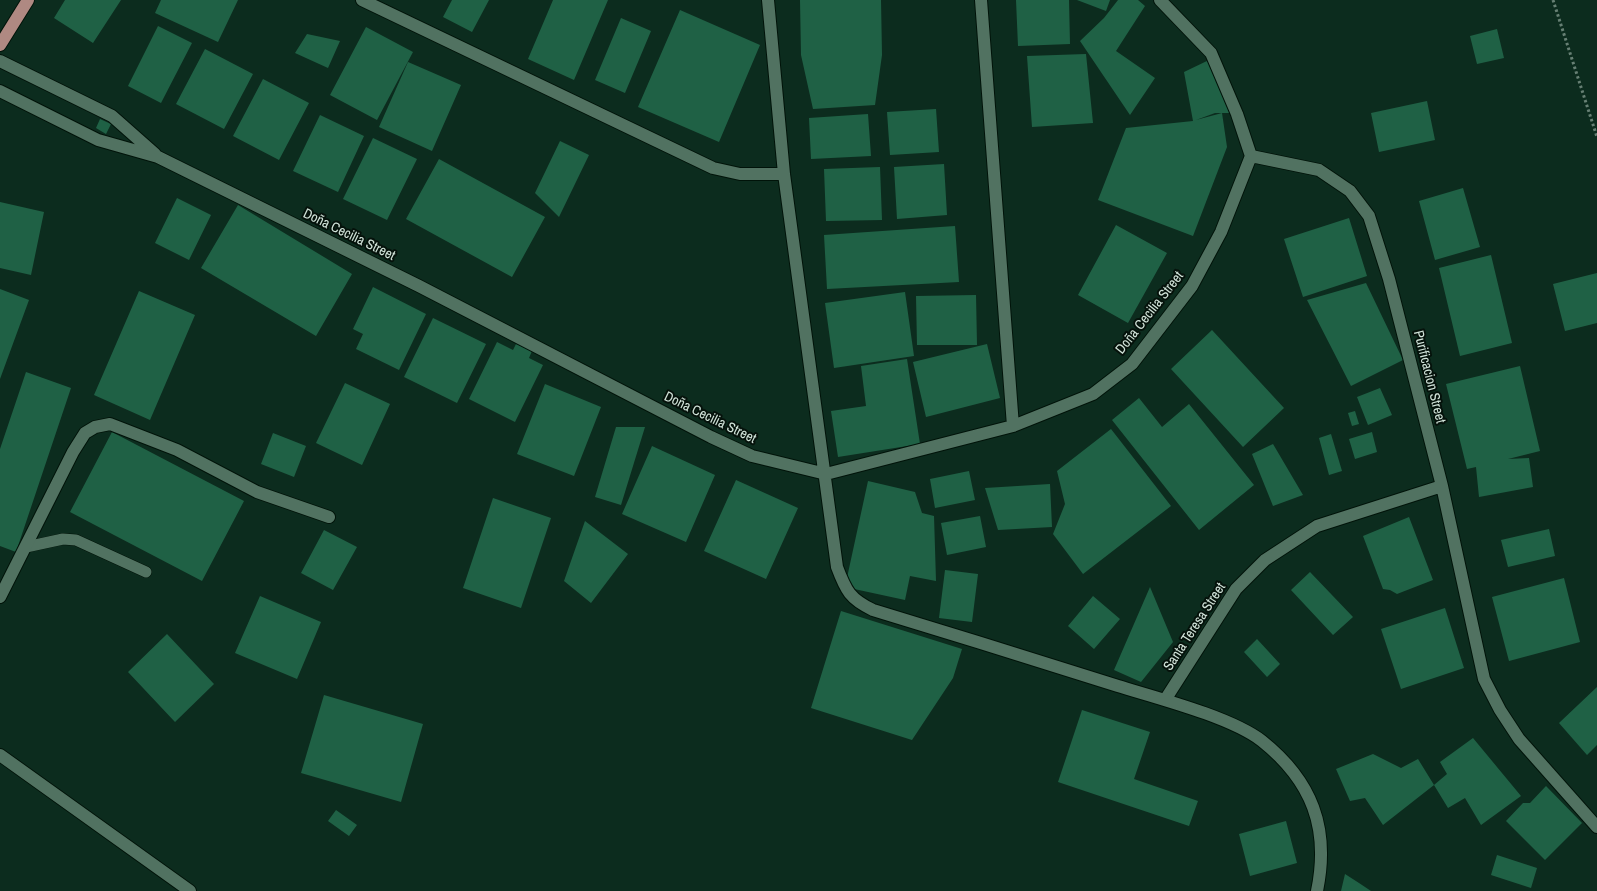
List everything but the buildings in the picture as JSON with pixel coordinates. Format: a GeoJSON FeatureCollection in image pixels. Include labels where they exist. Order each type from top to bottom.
{"type":"FeatureCollection","features":[{"type":"Feature","properties":{"kind":"main road"},"geometry":{"type":"LineString","coordinates":[[0,45],[28,0]]}},
{"type":"Feature","properties":{"kind":"street"},"geometry":{"type":"LineString","coordinates":[[362,0],[713,168],[740,174],[784,174]]}},
{"type":"Feature","properties":{"kind":"street"},"geometry":{"type":"LineString","coordinates":[[768,0],[784,174],[838,567],[844,588],[856,602],[873,610],[1165,700],[1236,726],[1261,741],[1290,768],[1305,786],[1316,818],[1321,847],[1320,875],[1316,891]]}},
{"type":"Feature","properties":{"kind":"street"},"geometry":{"type":"LineString","coordinates":[[981,0],[1013,426]]}},
{"type":"Feature","properties":{"kind":"street"},"geometry":{"type":"LineString","coordinates":[[1160,0],[1211,52],[1238,114],[1250,156]]}},
{"type":"Feature","properties":{"kind":"street","name":"Doña Cecilia Street"},"geometry":{"type":"LineString","coordinates":[[0,61],[112,116],[158,157]]}},
{"type":"Feature","properties":{"kind":"street","name":"Doña Cecilia Street"},"geometry":{"type":"LineString","coordinates":[[0,91],[98,140],[158,157],[428,291],[711,437],[752,456],[826,474],[1013,426],[1093,394],[1132,364],[1192,286],[1220,232],[1250,156]]}},
{"type":"Feature","properties":{"kind":"street","name":"Purificacion Street"},"geometry":{"type":"LineString","coordinates":[[1250,156],[1319,170],[1350,191],[1369,216],[1390,279],[1442,486],[1484,679],[1500,710],[1519,739],[1597,827]]}},
{"type":"Feature","properties":{"kind":"street"},"geometry":{"type":"LineString","coordinates":[[0,597],[85,433],[104,425],[131,431],[177,450],[258,492],[329,517]]}},
{"type":"Feature","properties":{"kind":"street","name":"Santa Teresa Street"},"geometry":{"type":"LineString","coordinates":[[1165,700],[1236,589],[1265,560],[1317,526],[1442,486]]}},
{"type":"Feature","properties":{"kind":"street"},"geometry":{"type":"LineString","coordinates":[[0,755],[190,891]]}},
{"type":"Feature","properties":{"kind":"lane"},"geometry":{"type":"LineString","coordinates":[[26,547],[63,539],[76,540],[146,572]]}},
{"type":"Feature","properties":{"kind":"path"},"geometry":{"type":"LineString","coordinates":[[1553,0],[1597,137]]}}]}
